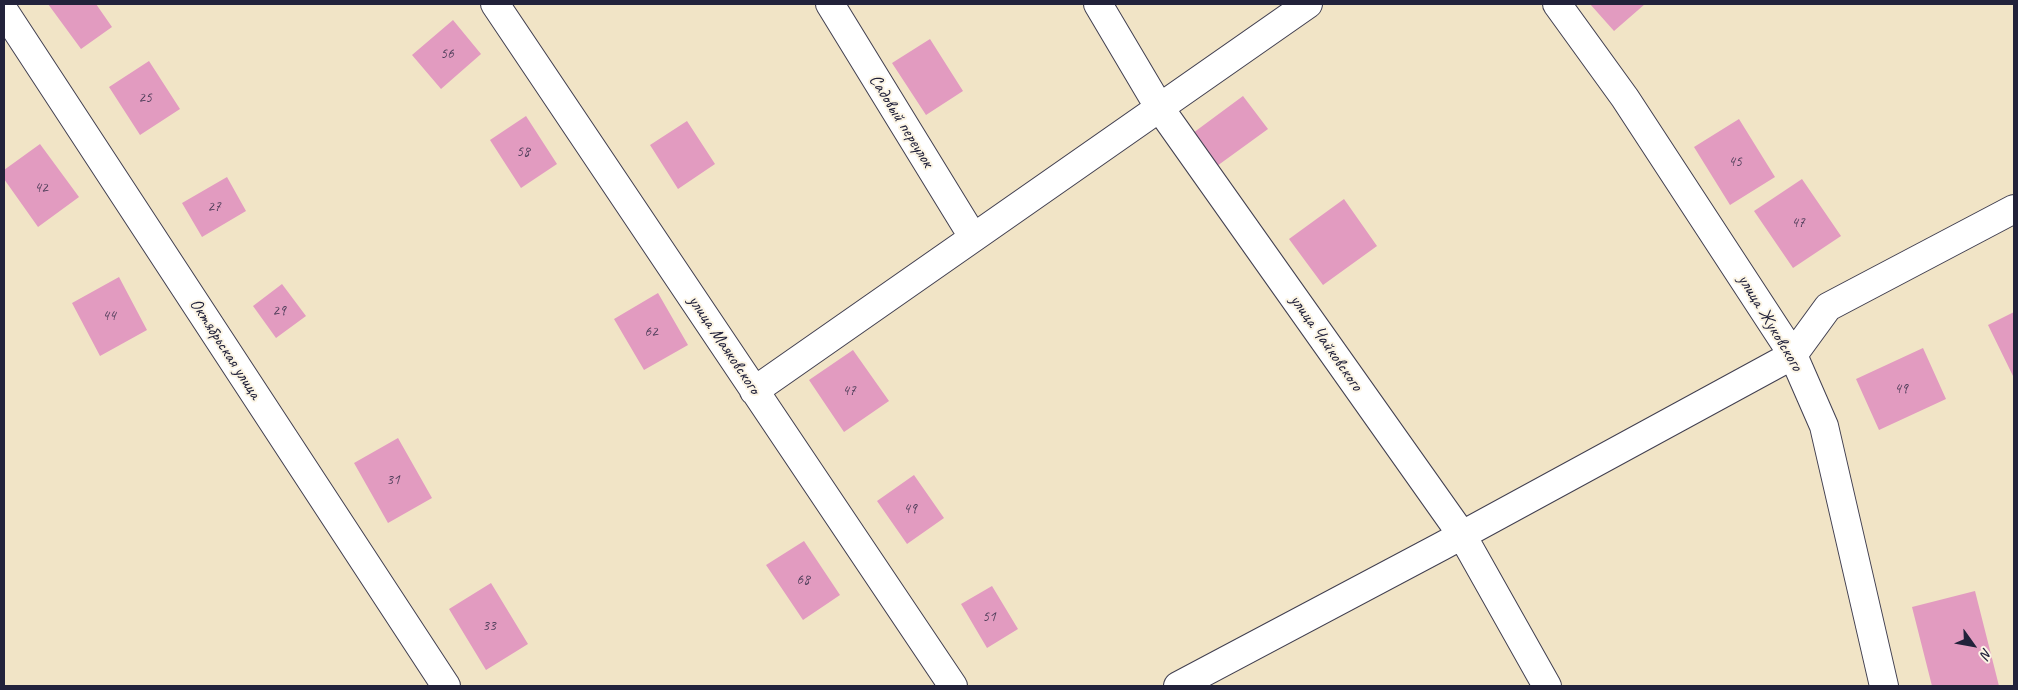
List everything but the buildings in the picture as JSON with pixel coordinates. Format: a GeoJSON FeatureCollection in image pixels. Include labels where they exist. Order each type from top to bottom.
{"type":"FeatureCollection","features":[{"type":"Feature","properties":{"kind":"street","name":"улица Маяковского"},"geometry":{"type":"LineString","coordinates":[[495,4],[953,686]]}},
{"type":"Feature","properties":{"kind":"street","name":"Садовый переулок"},"geometry":{"type":"LineString","coordinates":[[830,4],[973,237]]}},
{"type":"Feature","properties":{"kind":"street","name":"улица Чайковского"},"geometry":{"type":"LineString","coordinates":[[1098,4],[1159,107],[1462,535],[1547,686]]}},
{"type":"Feature","properties":{"kind":"street"},"geometry":{"type":"LineString","coordinates":[[754,390],[1308,4]]}},
{"type":"Feature","properties":{"kind":"street","name":"улица Жуковского"},"geometry":{"type":"LineString","coordinates":[[1556,4],[1625,98],[1793,355],[1824,426],[1884,686]]}},
{"type":"Feature","properties":{"kind":"street","name":"Октябрьская улица"},"geometry":{"type":"LineString","coordinates":[[4,11],[446,686]]}},
{"type":"Feature","properties":{"kind":"street"},"geometry":{"type":"LineString","coordinates":[[1178,686],[1462,535],[1793,355],[1828,307],[2014,209]]}}]}
